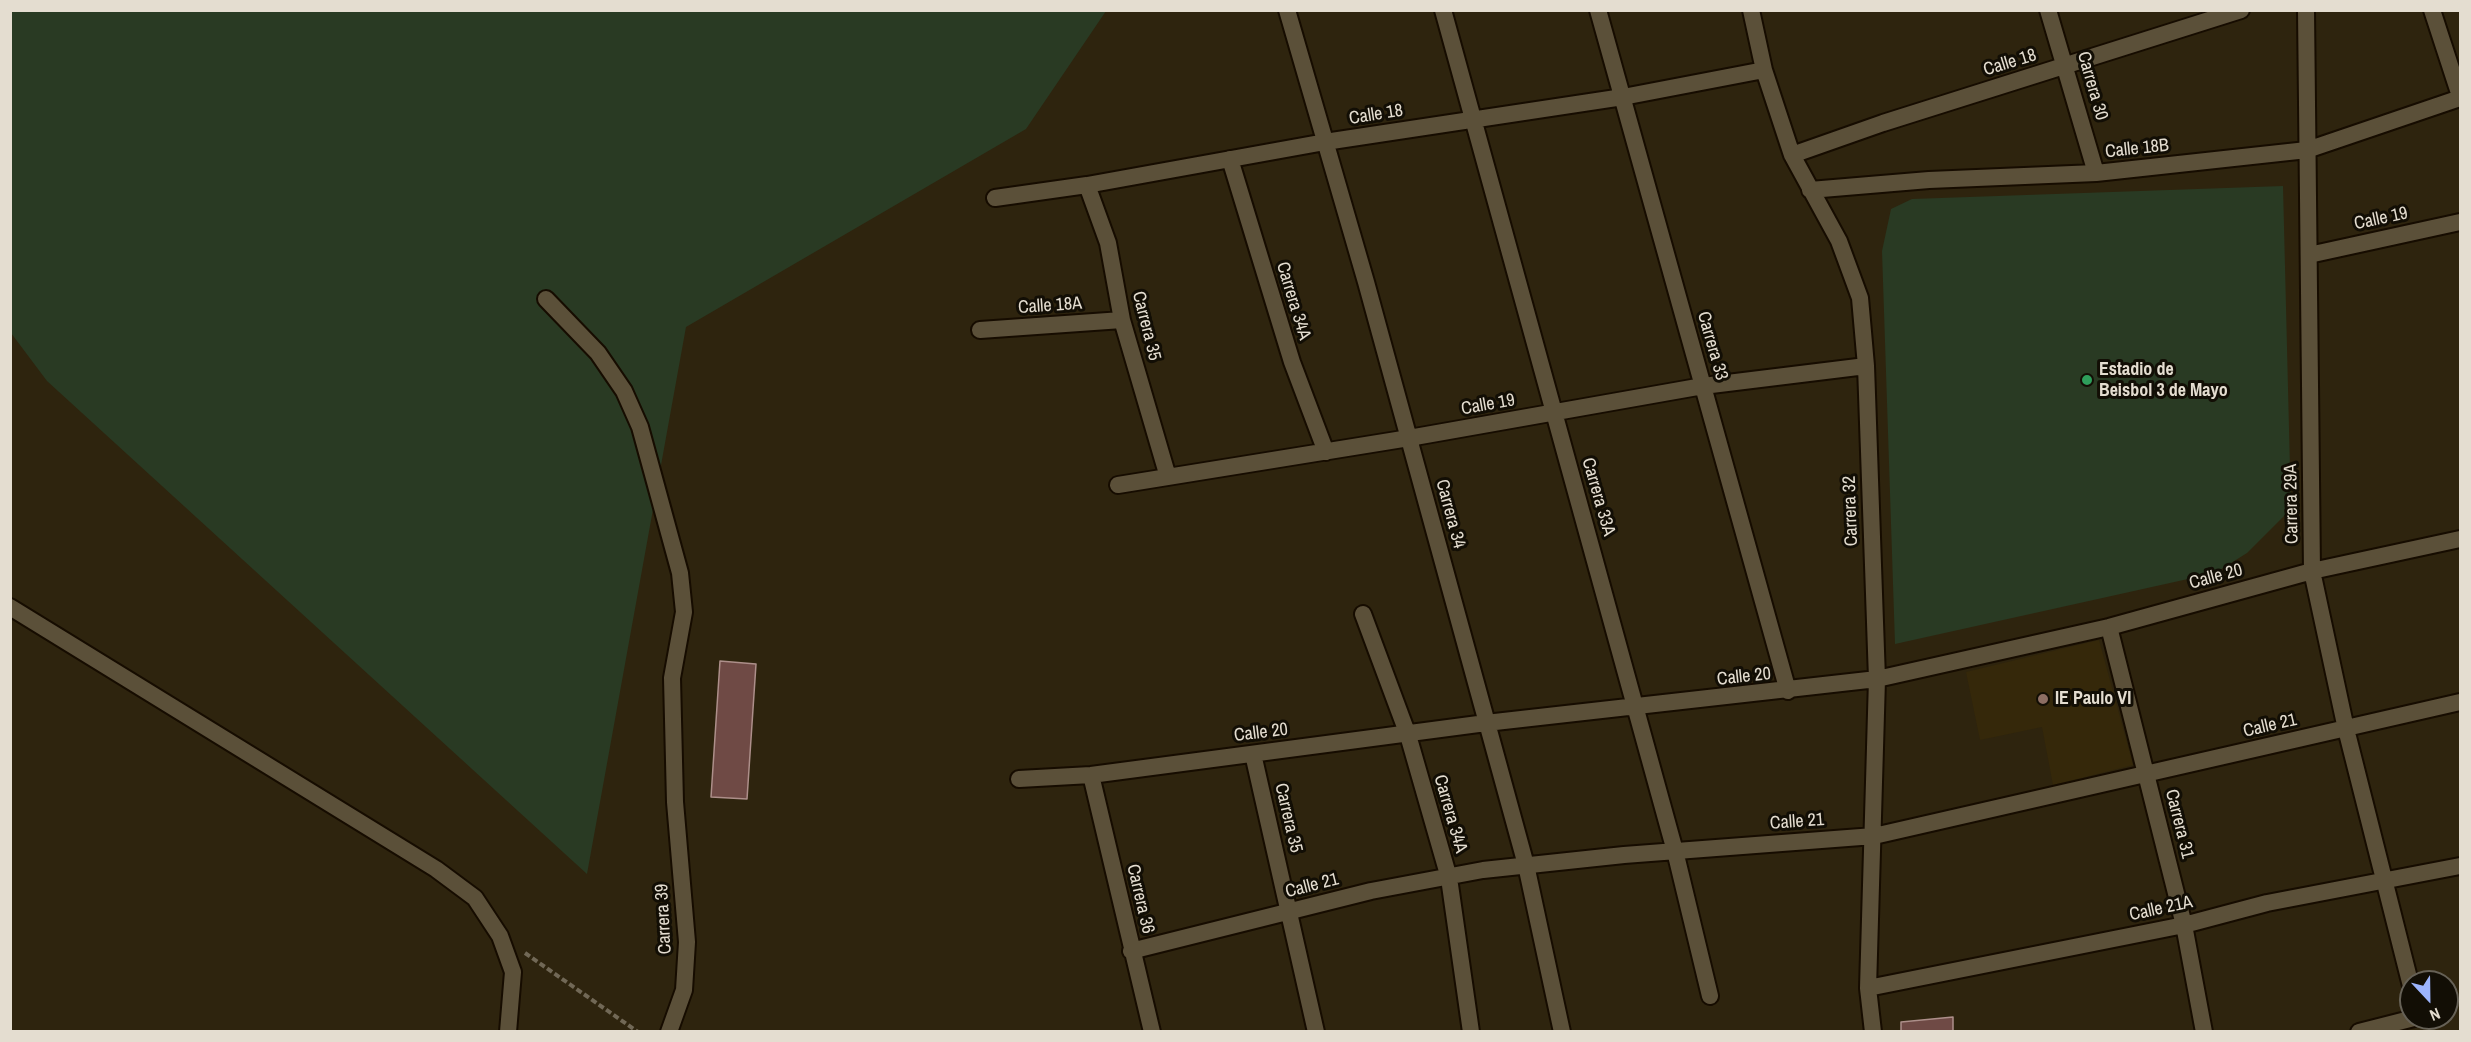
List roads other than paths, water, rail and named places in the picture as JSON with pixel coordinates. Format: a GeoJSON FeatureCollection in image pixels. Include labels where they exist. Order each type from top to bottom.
{"type":"FeatureCollection","features":[{"type":"Feature","properties":{"kind":"street","name":"Carrera 34"},"geometry":{"type":"LineString","coordinates":[[1287,10],[1409,438],[1526,865],[1562,1032]]}},
{"type":"Feature","properties":{"kind":"street","name":"Carrera 33A"},"geometry":{"type":"LineString","coordinates":[[1443,10],[1476,119],[1554,413],[1675,851],[1710,996]]}},
{"type":"Feature","properties":{"kind":"street","name":"Carrera 33"},"geometry":{"type":"LineString","coordinates":[[1598,10],[1788,692]]}},
{"type":"Feature","properties":{"kind":"street","name":"Carrera 32"},"geometry":{"type":"LineString","coordinates":[[1751,10],[1764,70],[1792,155],[1839,242],[1860,298],[1866,366],[1877,679],[1868,988],[1873,1032]]}},
{"type":"Feature","properties":{"kind":"street","name":"Carrera 30"},"geometry":{"type":"LineString","coordinates":[[2048,10],[2096,173]]}},
{"type":"Feature","properties":{"kind":"street","name":"Calle 18"},"geometry":{"type":"LineString","coordinates":[[1792,155],[1883,123],[2241,10]]}},
{"type":"Feature","properties":{"kind":"street","name":"Carrera 29A"},"geometry":{"type":"LineString","coordinates":[[2306,10],[2312,571],[2346,729],[2407,970]]}},
{"type":"Feature","properties":{"kind":"street"},"geometry":{"type":"LineString","coordinates":[[2432,10],[2460,97]]}},
{"type":"Feature","properties":{"kind":"street","name":"Calle 18"},"geometry":{"type":"LineString","coordinates":[[995,198],[1087,185],[1325,142],[1623,97],[1764,70]]}},
{"type":"Feature","properties":{"kind":"street","name":"Calle 18B"},"geometry":{"type":"LineString","coordinates":[[1810,190],[1929,180],[2096,173],[2307,150],[2460,97]]}},
{"type":"Feature","properties":{"kind":"street","name":"Carrera 34A"},"geometry":{"type":"LineString","coordinates":[[1230,159],[1292,362],[1326,452]]}},
{"type":"Feature","properties":{"kind":"street","name":"Carrera 35"},"geometry":{"type":"LineString","coordinates":[[1087,185],[1108,243],[1122,320],[1168,477]]}},
{"type":"Feature","properties":{"kind":"street","name":"Calle 19"},"geometry":{"type":"LineString","coordinates":[[2309,255],[2460,222]]}},
{"type":"Feature","properties":{"kind":"street","name":"Carrera 39"},"geometry":{"type":"LineString","coordinates":[[546,299],[598,353],[624,391],[640,427],[680,573],[684,612],[672,678],[675,802],[687,942],[684,990],[669,1032]]}},
{"type":"Feature","properties":{"kind":"street","name":"Calle 18A"},"geometry":{"type":"LineString","coordinates":[[980,330],[1122,320]]}},
{"type":"Feature","properties":{"kind":"street","name":"Calle 19"},"geometry":{"type":"LineString","coordinates":[[1118,485],[1409,438],[1704,386],[1866,366]]}},
{"type":"Feature","properties":{"kind":"street","name":"Calle 20"},"geometry":{"type":"LineString","coordinates":[[1019,779],[1091,775],[1486,723],[1788,692],[1877,679],[2109,627],[2312,571],[2460,539]]}},
{"type":"Feature","properties":{"kind":"street"},"geometry":{"type":"LineString","coordinates":[[10,607],[436,869],[475,898],[500,936],[513,972],[508,1032]]}},
{"type":"Feature","properties":{"kind":"street","name":"Carrera 34A"},"geometry":{"type":"LineString","coordinates":[[1363,614],[1407,735],[1449,878],[1471,1032]]}},
{"type":"Feature","properties":{"kind":"street","name":"Carrera 31"},"geometry":{"type":"LineString","coordinates":[[2109,627],[2184,925],[2204,1032]]}},
{"type":"Feature","properties":{"kind":"street","name":"Calle 21"},"geometry":{"type":"LineString","coordinates":[[1131,951],[1371,891],[1526,865],[1874,836],[2460,702]]}},
{"type":"Feature","properties":{"kind":"street","name":"Carrera 35"},"geometry":{"type":"LineString","coordinates":[[1253,754],[1316,1032]]}},
{"type":"Feature","properties":{"kind":"street","name":"Carrera 36"},"geometry":{"type":"LineString","coordinates":[[1091,775],[1152,1032]]}},
{"type":"Feature","properties":{"kind":"street","name":"Calle 21A"},"geometry":{"type":"LineString","coordinates":[[1868,988],[2184,925],[2267,903],[2460,866]]}},
{"type":"Feature","properties":{"kind":"street"},"geometry":{"type":"LineString","coordinates":[[2359,1032],[2399,1022]]}},
{"type":"Feature","properties":{"kind":"place","name":"Estadio de Beisbol 3 de Mayo"},"geometry":{"type":"Point","coordinates":[2087,380]}},
{"type":"Feature","properties":{"kind":"place","name":"IE Paulo VI"},"geometry":{"type":"Point","coordinates":[2043,699]}}]}
